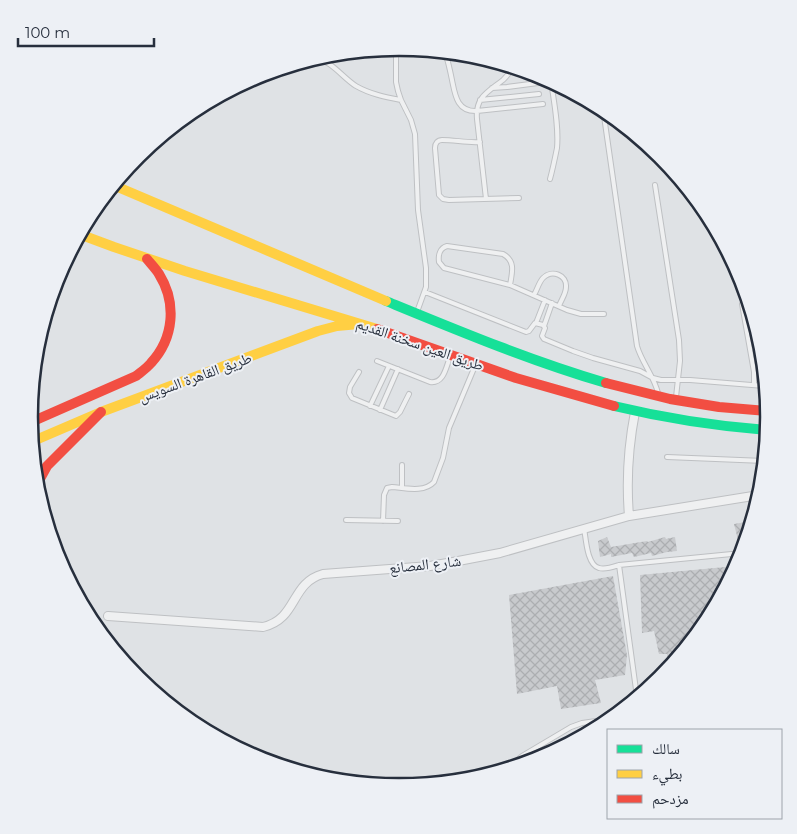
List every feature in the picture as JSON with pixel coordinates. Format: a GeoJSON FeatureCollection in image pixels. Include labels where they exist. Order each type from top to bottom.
{"type":"FeatureCollection","features":[{"type":"Feature","properties":{"kind":"main road","name":"طريق العين سخنة القديم"},"geometry":{"type":"LineString","coordinates":[[120,188],[268,252],[523,356],[630,390],[714,406],[760,410]]}},
{"type":"Feature","properties":{"kind":"main road","name":"طريق العين سخنة القديم"},"geometry":{"type":"LineString","coordinates":[[86,236],[147,259],[362,324],[516,378],[578,396],[635,412],[759,430]]}},
{"type":"Feature","properties":{"kind":"main road","name":"طريق القاهرة السويس"},"geometry":{"type":"LineString","coordinates":[[38,419],[136,376],[144,371],[157,356],[170,330],[170,301],[160,274],[147,259]]}},
{"type":"Feature","properties":{"kind":"main road","name":"طريق القاهرة السويس"},"geometry":{"type":"LineString","coordinates":[[38,439],[101,412],[318,331],[337,326],[362,324]]}},
{"type":"Feature","properties":{"kind":"main road"},"geometry":{"type":"LineString","coordinates":[[42,474],[47,466],[101,412]]}},
{"type":"Feature","properties":{"kind":"street"},"geometry":{"type":"LineString","coordinates":[[629,516],[628,455],[635,412]]}},
{"type":"Feature","properties":{"kind":"street","name":"شارع المصانع"},"geometry":{"type":"LineString","coordinates":[[108,616],[263,628],[278,622],[293,604],[303,585],[317,575],[430,566],[453,562],[500,552],[629,516],[751,496]]}},
{"type":"Feature","properties":{"kind":"lane"},"geometry":{"type":"LineString","coordinates":[[396,56],[396,82],[400,100],[411,120],[416,141],[418,210],[427,281],[417,314]]}},
{"type":"Feature","properties":{"kind":"lane"},"geometry":{"type":"LineString","coordinates":[[447,59],[456,98],[466,110],[477,111],[543,104]]}},
{"type":"Feature","properties":{"kind":"lane"},"geometry":{"type":"LineString","coordinates":[[329,63],[350,82],[363,90],[400,100]]}},
{"type":"Feature","properties":{"kind":"lane"},"geometry":{"type":"LineString","coordinates":[[486,199],[476,119],[477,111],[482,97],[509,73]]}},
{"type":"Feature","properties":{"kind":"lane"},"geometry":{"type":"LineString","coordinates":[[492,88],[537,83]]}},
{"type":"Feature","properties":{"kind":"lane"},"geometry":{"type":"LineString","coordinates":[[550,179],[557,147],[552,90]]}},
{"type":"Feature","properties":{"kind":"lane"},"geometry":{"type":"LineString","coordinates":[[480,100],[539,94]]}},
{"type":"Feature","properties":{"kind":"lane"},"geometry":{"type":"LineString","coordinates":[[605,121],[636,340],[640,357],[653,378],[658,396]]}},
{"type":"Feature","properties":{"kind":"lane"},"geometry":{"type":"LineString","coordinates":[[480,142],[440,140],[436,143],[438,192],[441,197],[446,200],[520,198]]}},
{"type":"Feature","properties":{"kind":"lane"},"geometry":{"type":"LineString","coordinates":[[655,185],[680,340],[680,361],[675,399]]}},
{"type":"Feature","properties":{"kind":"lane"},"geometry":{"type":"LineString","coordinates":[[510,285],[512,262],[503,254],[447,246],[440,251],[439,262],[444,268],[510,285],[581,314],[604,314]]}},
{"type":"Feature","properties":{"kind":"lane"},"geometry":{"type":"LineString","coordinates":[[534,295],[544,276],[553,273],[558,274],[566,285],[559,306]]}},
{"type":"Feature","properties":{"kind":"lane"},"geometry":{"type":"LineString","coordinates":[[425,292],[527,332],[536,323],[546,300]]}},
{"type":"Feature","properties":{"kind":"lane"},"geometry":{"type":"LineString","coordinates":[[552,303],[542,336],[544,339],[573,351],[640,371],[661,380],[690,380],[758,385]]}},
{"type":"Feature","properties":{"kind":"lane"},"geometry":{"type":"LineString","coordinates":[[744,312],[754,372],[754,385]]}},
{"type":"Feature","properties":{"kind":"lane"},"geometry":{"type":"LineString","coordinates":[[536,323],[544,326]]}},
{"type":"Feature","properties":{"kind":"lane"},"geometry":{"type":"LineString","coordinates":[[377,361],[430,382],[436,382],[442,377],[451,355]]}},
{"type":"Feature","properties":{"kind":"lane"},"geometry":{"type":"LineString","coordinates":[[383,521],[385,490],[390,488],[424,488],[432,485],[434,482],[445,450],[449,428],[476,364]]}},
{"type":"Feature","properties":{"kind":"lane"},"geometry":{"type":"LineString","coordinates":[[370,406],[389,366]]}},
{"type":"Feature","properties":{"kind":"lane"},"geometry":{"type":"LineString","coordinates":[[380,410],[398,369]]}},
{"type":"Feature","properties":{"kind":"lane"},"geometry":{"type":"LineString","coordinates":[[359,372],[349,393],[352,398],[370,406],[394,416],[398,415],[409,394]]}},
{"type":"Feature","properties":{"kind":"lane"},"geometry":{"type":"LineString","coordinates":[[667,457],[756,461]]}},
{"type":"Feature","properties":{"kind":"lane"},"geometry":{"type":"LineString","coordinates":[[402,465],[402,488]]}},
{"type":"Feature","properties":{"kind":"lane"},"geometry":{"type":"LineString","coordinates":[[346,520],[398,522]]}},
{"type":"Feature","properties":{"kind":"lane"},"geometry":{"type":"LineString","coordinates":[[584,528],[592,563],[598,568],[733,553]]}},
{"type":"Feature","properties":{"kind":"lane"},"geometry":{"type":"LineString","coordinates":[[619,566],[636,689]]}},
{"type":"Feature","properties":{"kind":"lane"},"geometry":{"type":"LineString","coordinates":[[521,757],[571,727],[592,722]]}},
{"type":"Feature","properties":{"kind":"building"},"geometry":{"type":"Polygon","coordinates":[[[743,522],[738,539],[734,524],[743,522]]]}},
{"type":"Feature","properties":{"kind":"building"},"geometry":{"type":"Polygon","coordinates":[[[607,537],[611,547],[648,542],[665,537],[666,539],[675,537],[677,551],[652,556],[651,553],[634,557],[632,553],[611,557],[611,554],[600,557],[598,541],[607,537]]]}},
{"type":"Feature","properties":{"kind":"building"},"geometry":{"type":"Polygon","coordinates":[[[727,567],[699,618],[667,658],[667,654],[659,654],[654,631],[642,633],[640,575],[727,567]]]}},
{"type":"Feature","properties":{"kind":"building"},"geometry":{"type":"Polygon","coordinates":[[[613,576],[627,655],[625,675],[595,680],[601,703],[561,709],[557,686],[517,694],[509,595],[613,576]]]}},
{"type":"Feature","properties":{"kind":"traffic: fast"},"geometry":{"type":"LineString","coordinates":[[386,301],[523,355],[606,383]]}},
{"type":"Feature","properties":{"kind":"traffic: fast"},"geometry":{"type":"LineString","coordinates":[[614,406],[690,421],[759,429]]}},
{"type":"Feature","properties":{"kind":"traffic: slow"},"geometry":{"type":"LineString","coordinates":[[120,188],[386,301]]}},
{"type":"Feature","properties":{"kind":"traffic: slow"},"geometry":{"type":"LineString","coordinates":[[86,237],[185,271],[377,329]]}},
{"type":"Feature","properties":{"kind":"traffic: slow"},"geometry":{"type":"LineString","coordinates":[[38,439],[101,412],[318,331],[337,326],[359,324]]}},
{"type":"Feature","properties":{"kind":"traffic: jam"},"geometry":{"type":"LineString","coordinates":[[38,419],[136,376],[159,353],[168,332],[170,320],[169,297],[158,272],[147,259]]}},
{"type":"Feature","properties":{"kind":"traffic: jam"},"geometry":{"type":"LineString","coordinates":[[377,329],[516,378],[614,406]]}},
{"type":"Feature","properties":{"kind":"traffic: jam"},"geometry":{"type":"LineString","coordinates":[[606,383],[670,399],[719,407],[760,410]]}},
{"type":"Feature","properties":{"kind":"traffic: jam"},"geometry":{"type":"LineString","coordinates":[[42,474],[47,466],[101,412]]}}]}
